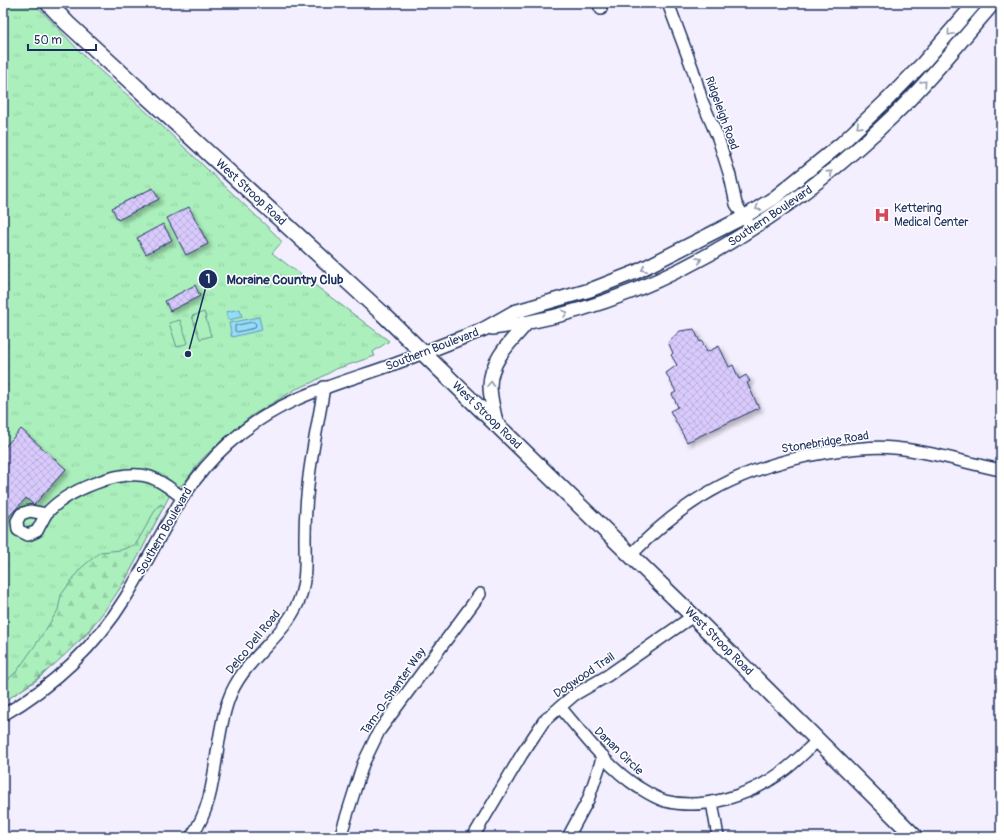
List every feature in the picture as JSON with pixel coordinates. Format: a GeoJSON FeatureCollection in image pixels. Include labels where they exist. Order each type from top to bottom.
{"type":"FeatureCollection","features":[{"type":"Feature","properties":{"kind":"main road","name":"West Stroop Road"},"geometry":{"type":"LineString","coordinates":[[48,3],[67,23],[383,314],[631,555],[916,837]]}},
{"type":"Feature","properties":{"kind":"street","name":"Ridgeleigh Road"},"geometry":{"type":"LineString","coordinates":[[668,3],[693,70],[702,101],[718,138],[730,176],[736,204],[753,230]]}},
{"type":"Feature","properties":{"kind":"street","name":"Southern Boulevard"},"geometry":{"type":"LineString","coordinates":[[3,715],[38,693],[56,678],[94,640],[126,598],[182,496],[211,460],[247,428],[286,403],[324,387],[404,361],[484,329],[514,312],[590,290],[636,272],[744,218],[774,198],[842,143],[923,63],[975,3]]}},
{"type":"Feature","properties":{"kind":"street","name":"Southern Boulevard"},"geometry":{"type":"LineString","coordinates":[[484,329],[527,323],[605,301],[684,268],[753,230],[809,190],[851,155],[894,115],[943,64],[957,44],[994,3]]}},
{"type":"Feature","properties":{"kind":"street"},"geometry":{"type":"LineString","coordinates":[[496,423],[490,385],[492,371],[498,358],[509,342],[527,323]]}},
{"type":"Feature","properties":{"kind":"street","name":"Delco Dell Road"},"geometry":{"type":"LineString","coordinates":[[191,837],[203,817],[208,804],[220,729],[234,687],[253,659],[283,627],[291,616],[302,593],[305,570],[305,536],[308,487],[324,387]]}},
{"type":"Feature","properties":{"kind":"street","name":"Stonebridge Road"},"geometry":{"type":"LineString","coordinates":[[631,555],[668,520],[704,494],[747,474],[792,458],[852,448],[892,448],[926,452],[1001,470]]}},
{"type":"Feature","properties":{"kind":"street"},"geometry":{"type":"LineString","coordinates":[[46,514],[64,500],[86,487],[109,478],[127,474],[151,477],[182,496]]}},
{"type":"Feature","properties":{"kind":"street","name":"Tam-O-Shanter Way"},"geometry":{"type":"LineString","coordinates":[[340,837],[363,764],[379,731],[480,594]]}},
{"type":"Feature","properties":{"kind":"street","name":"Dogwood Trail"},"geometry":{"type":"LineString","coordinates":[[473,837],[537,731],[560,707],[693,616]]}},
{"type":"Feature","properties":{"kind":"street","name":"Danan Circle"},"geometry":{"type":"LineString","coordinates":[[560,707],[604,756],[636,786],[663,800],[682,804],[712,802],[763,785],[795,762],[818,740]]}},
{"type":"Feature","properties":{"kind":"street"},"geometry":{"type":"LineString","coordinates":[[568,837],[588,800],[604,756]]}},
{"type":"Feature","properties":{"kind":"street"},"geometry":{"type":"LineString","coordinates":[[712,802],[718,837]]}},
{"type":"Feature","properties":{"kind":"green space"},"geometry":{"type":"Polygon","coordinates":[[[3,3],[34,3],[86,58],[161,125],[275,234],[282,242],[272,253],[389,341],[373,352],[375,356],[336,369],[311,383],[296,389],[251,416],[222,440],[201,460],[185,482],[171,493],[125,581],[86,635],[37,680],[3,702],[3,3]]]}},
{"type":"Feature","properties":{"kind":"green space"},"geometry":{"type":"Polygon","coordinates":[[[204,312],[211,336],[200,339],[192,316],[204,312]]]}},
{"type":"Feature","properties":{"kind":"green space"},"geometry":{"type":"Polygon","coordinates":[[[180,320],[188,343],[177,347],[169,323],[180,320]]]}},
{"type":"Feature","properties":{"kind":"green space"},"geometry":{"type":"Polygon","coordinates":[[[161,504],[164,506],[129,573],[117,593],[90,629],[58,661],[40,676],[3,702],[3,684],[17,671],[43,634],[58,610],[61,595],[80,569],[100,552],[121,550],[136,544],[157,507],[161,504]]]}},
{"type":"Feature","properties":{"kind":"water"},"geometry":{"type":"Polygon","coordinates":[[[240,309],[242,317],[228,320],[226,312],[240,309]]]}},
{"type":"Feature","properties":{"kind":"water"},"geometry":{"type":"Polygon","coordinates":[[[259,317],[262,330],[232,337],[229,323],[259,317]]]}},
{"type":"Feature","properties":{"kind":"building"},"geometry":{"type":"Polygon","coordinates":[[[153,188],[159,199],[118,220],[112,208],[153,188]]]}},
{"type":"Feature","properties":{"kind":"building"},"geometry":{"type":"Polygon","coordinates":[[[189,207],[208,244],[186,255],[167,218],[189,207]]]}},
{"type":"Feature","properties":{"kind":"building"},"geometry":{"type":"Polygon","coordinates":[[[163,224],[172,240],[146,254],[137,238],[163,224]]]}},
{"type":"Feature","properties":{"kind":"building"},"geometry":{"type":"Polygon","coordinates":[[[195,285],[200,296],[170,311],[165,301],[195,285]]]}},
{"type":"Feature","properties":{"kind":"building"},"geometry":{"type":"Polygon","coordinates":[[[694,329],[707,352],[719,346],[729,367],[733,365],[739,379],[746,375],[750,381],[747,383],[759,408],[687,442],[670,411],[678,407],[672,394],[676,392],[666,373],[677,365],[671,355],[673,353],[668,342],[680,331],[694,329]]]}},
{"type":"Feature","properties":{"kind":"building"},"geometry":{"type":"Polygon","coordinates":[[[21,429],[66,469],[34,505],[26,498],[3,523],[3,449],[21,429]]]}},
{"type":"Feature","properties":{"kind":"place","name":"Kettering Medical Center"},"geometry":{"type":"Point","coordinates":[882,215]}},
{"type":"Feature","properties":{"kind":"place","name":"Moraine Country Club"},"geometry":{"type":"Point","coordinates":[188,354]}}]}
